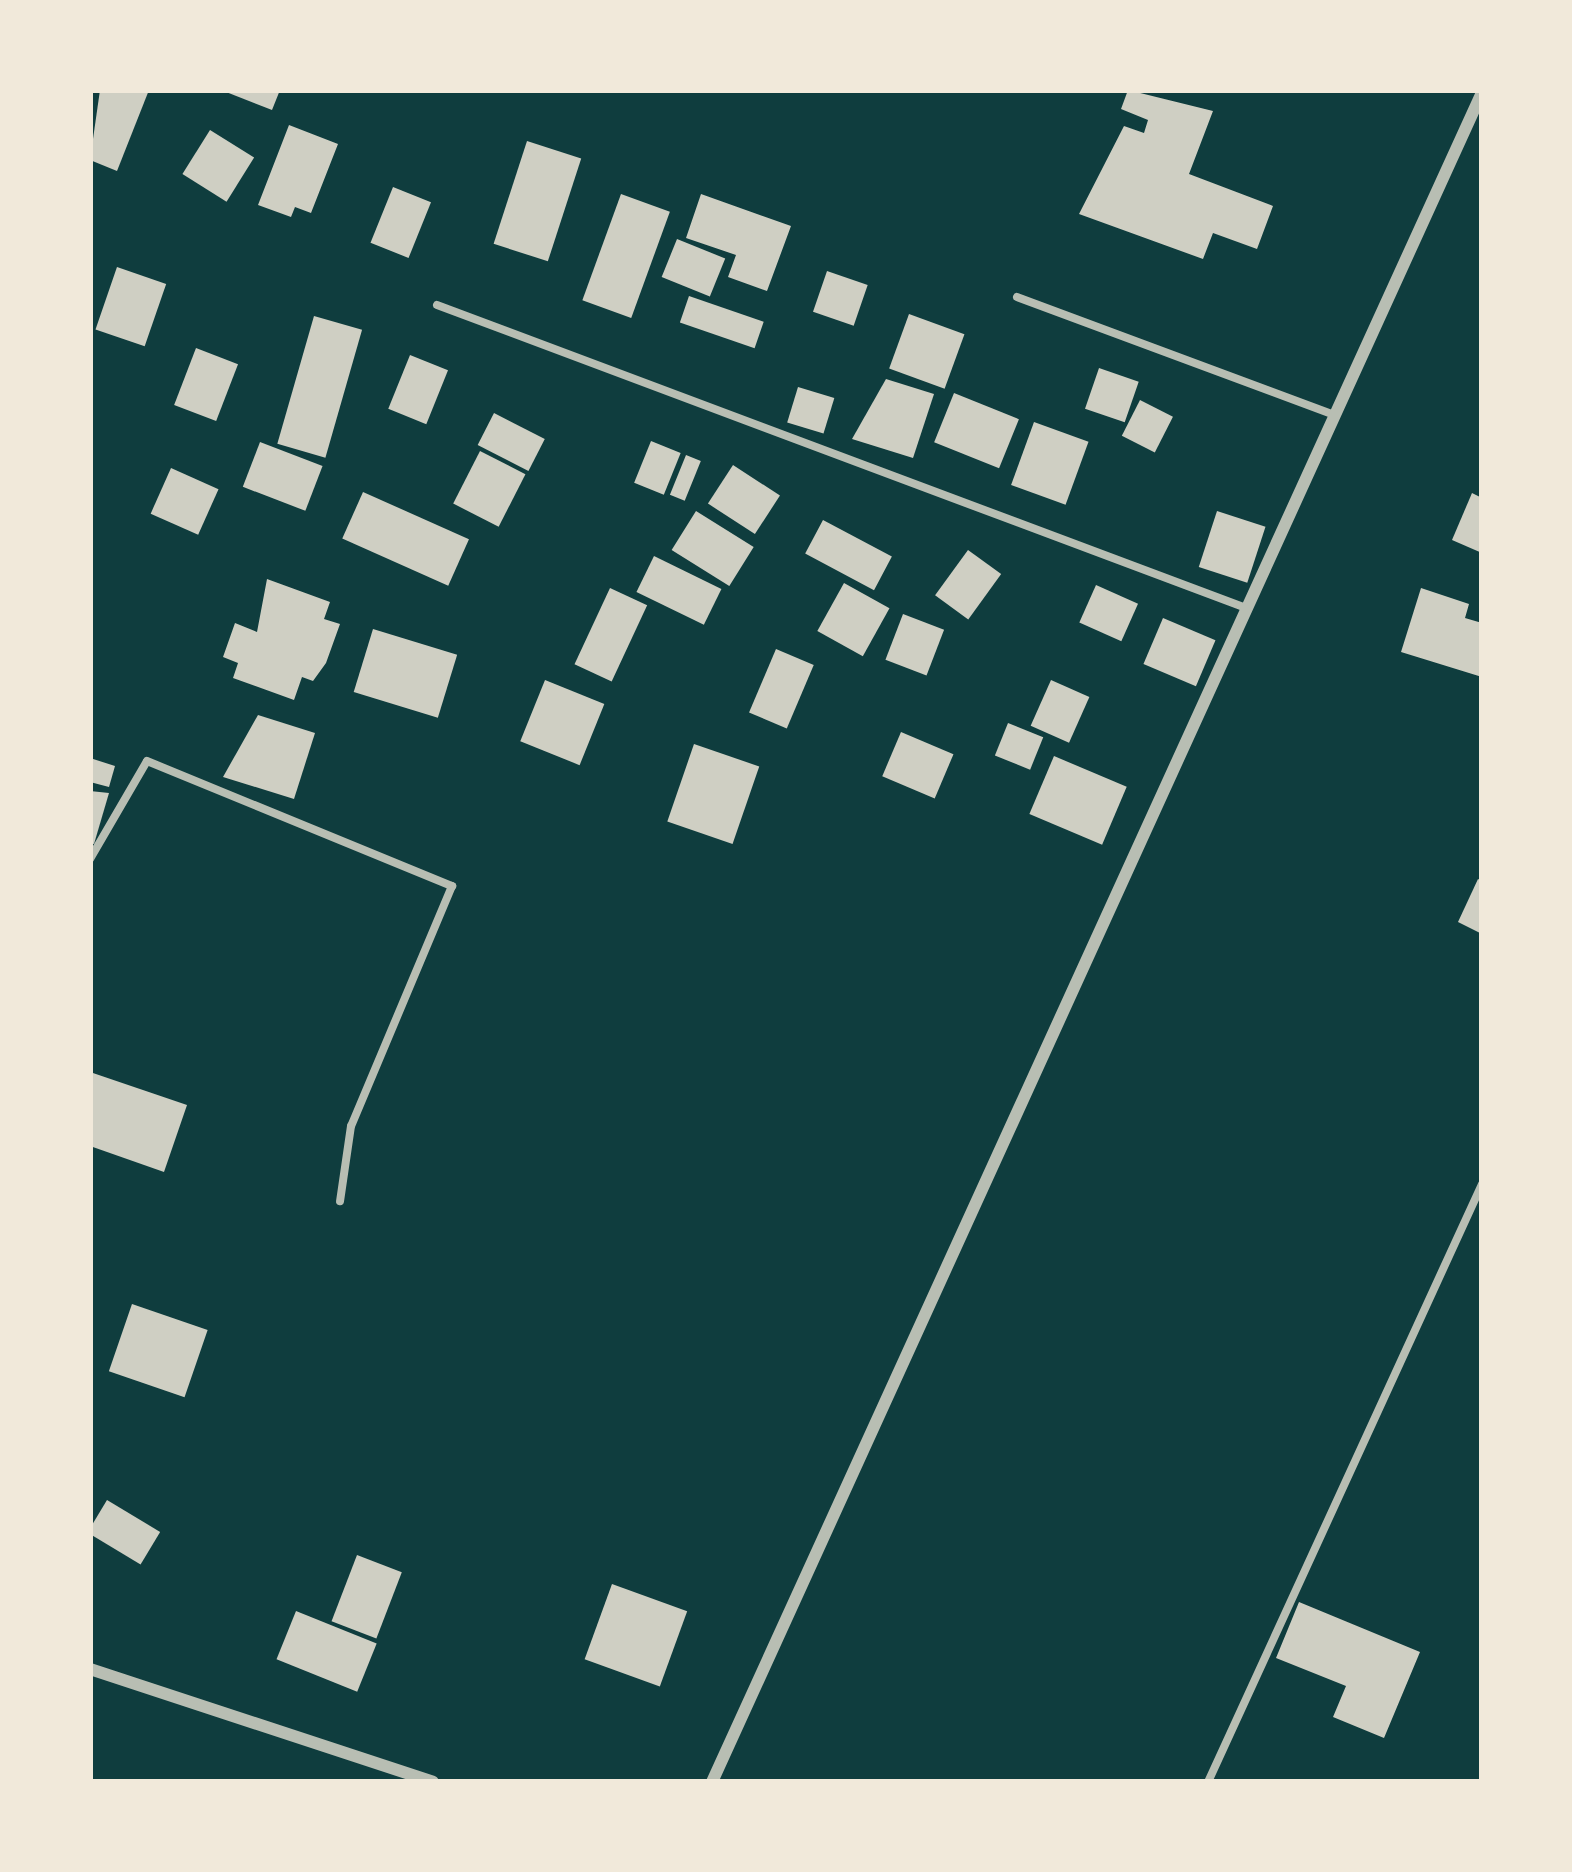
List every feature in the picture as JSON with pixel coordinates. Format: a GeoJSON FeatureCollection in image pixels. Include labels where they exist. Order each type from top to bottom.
{"type":"FeatureCollection","features":[{"type":"Feature","properties":{"kind":"street"},"geometry":{"type":"LineString","coordinates":[[712,1782],[1482,92]]}},
{"type":"Feature","properties":{"kind":"street"},"geometry":{"type":"LineString","coordinates":[[90,1669],[433,1782]]}},
{"type":"Feature","properties":{"kind":"lane"},"geometry":{"type":"LineString","coordinates":[[1017,297],[1334,415]]}},
{"type":"Feature","properties":{"kind":"lane"},"geometry":{"type":"LineString","coordinates":[[437,305],[1246,608]]}},
{"type":"Feature","properties":{"kind":"lane"},"geometry":{"type":"LineString","coordinates":[[90,859],[147,761],[452,886],[351,1126],[340,1201]]}},
{"type":"Feature","properties":{"kind":"lane"},"geometry":{"type":"LineString","coordinates":[[1208,1782],[1482,1184]]}},
{"type":"Feature","properties":{"kind":"building"},"geometry":{"type":"Polygon","coordinates":[[[100,90],[149,90],[117,171],[90,160],[100,90]]]}},
{"type":"Feature","properties":{"kind":"building"},"geometry":{"type":"Polygon","coordinates":[[[221,90],[280,90],[272,110],[221,90]]]}},
{"type":"Feature","properties":{"kind":"building"},"geometry":{"type":"Polygon","coordinates":[[[1128,90],[1213,111],[1189,174],[1273,206],[1257,249],[1213,233],[1203,259],[1079,214],[1124,126],[1144,133],[1148,120],[1121,109],[1128,90]]]}},
{"type":"Feature","properties":{"kind":"building"},"geometry":{"type":"Polygon","coordinates":[[[289,125],[338,144],[311,213],[295,207],[291,217],[258,205],[289,125]]]}},
{"type":"Feature","properties":{"kind":"building"},"geometry":{"type":"Polygon","coordinates":[[[210,130],[254,158],[227,202],[182,174],[210,130]]]}},
{"type":"Feature","properties":{"kind":"building"},"geometry":{"type":"Polygon","coordinates":[[[527,141],[581,159],[548,261],[494,244],[527,141]]]}},
{"type":"Feature","properties":{"kind":"building"},"geometry":{"type":"Polygon","coordinates":[[[393,187],[431,202],[409,258],[371,243],[393,187]]]}},
{"type":"Feature","properties":{"kind":"building"},"geometry":{"type":"Polygon","coordinates":[[[621,194],[670,212],[631,318],[582,300],[621,194]]]}},
{"type":"Feature","properties":{"kind":"building"},"geometry":{"type":"Polygon","coordinates":[[[701,194],[791,226],[767,291],[728,277],[736,255],[686,238],[701,194]]]}},
{"type":"Feature","properties":{"kind":"building"},"geometry":{"type":"Polygon","coordinates":[[[677,239],[725,258],[710,296],[662,277],[677,239]]]}},
{"type":"Feature","properties":{"kind":"building"},"geometry":{"type":"Polygon","coordinates":[[[117,267],[166,284],[145,346],[96,329],[117,267]]]}},
{"type":"Feature","properties":{"kind":"building"},"geometry":{"type":"Polygon","coordinates":[[[827,271],[868,285],[854,326],[813,312],[827,271]]]}},
{"type":"Feature","properties":{"kind":"building"},"geometry":{"type":"Polygon","coordinates":[[[689,296],[764,322],[755,348],[680,322],[689,296]]]}},
{"type":"Feature","properties":{"kind":"building"},"geometry":{"type":"Polygon","coordinates":[[[909,314],[964,334],[945,389],[889,369],[909,314]]]}},
{"type":"Feature","properties":{"kind":"building"},"geometry":{"type":"Polygon","coordinates":[[[314,316],[362,330],[325,458],[277,444],[314,316]]]}},
{"type":"Feature","properties":{"kind":"building"},"geometry":{"type":"Polygon","coordinates":[[[196,348],[238,364],[216,421],[174,405],[196,348]]]}},
{"type":"Feature","properties":{"kind":"building"},"geometry":{"type":"Polygon","coordinates":[[[410,355],[448,370],[426,424],[388,409],[410,355]]]}},
{"type":"Feature","properties":{"kind":"building"},"geometry":{"type":"Polygon","coordinates":[[[1099,368],[1139,382],[1125,422],[1085,409],[1099,368]]]}},
{"type":"Feature","properties":{"kind":"building"},"geometry":{"type":"Polygon","coordinates":[[[886,379],[934,394],[913,458],[852,439],[886,379]]]}},
{"type":"Feature","properties":{"kind":"building"},"geometry":{"type":"Polygon","coordinates":[[[798,387],[834,398],[824,433],[787,422],[798,387]]]}},
{"type":"Feature","properties":{"kind":"building"},"geometry":{"type":"Polygon","coordinates":[[[954,393],[1019,419],[999,468],[934,442],[954,393]]]}},
{"type":"Feature","properties":{"kind":"building"},"geometry":{"type":"Polygon","coordinates":[[[1140,400],[1173,417],[1155,452],[1122,436],[1140,400]]]}},
{"type":"Feature","properties":{"kind":"building"},"geometry":{"type":"Polygon","coordinates":[[[494,413],[545,439],[528,471],[478,445],[494,413]]]}},
{"type":"Feature","properties":{"kind":"building"},"geometry":{"type":"Polygon","coordinates":[[[1034,422],[1089,442],[1066,505],[1011,485],[1034,422]]]}},
{"type":"Feature","properties":{"kind":"building"},"geometry":{"type":"Polygon","coordinates":[[[651,441],[681,453],[664,495],[634,483],[651,441]]]}},
{"type":"Feature","properties":{"kind":"building"},"geometry":{"type":"Polygon","coordinates":[[[260,442],[323,466],[305,511],[243,487],[260,442]]]}},
{"type":"Feature","properties":{"kind":"building"},"geometry":{"type":"Polygon","coordinates":[[[480,451],[525,474],[499,527],[453,504],[480,451]]]}},
{"type":"Feature","properties":{"kind":"building"},"geometry":{"type":"Polygon","coordinates":[[[686,455],[701,461],[685,501],[670,495],[686,455]]]}},
{"type":"Feature","properties":{"kind":"building"},"geometry":{"type":"Polygon","coordinates":[[[733,465],[780,495],[755,534],[708,504],[733,465]]]}},
{"type":"Feature","properties":{"kind":"building"},"geometry":{"type":"Polygon","coordinates":[[[171,468],[219,489],[198,535],[151,514],[171,468]]]}},
{"type":"Feature","properties":{"kind":"building"},"geometry":{"type":"Polygon","coordinates":[[[363,492],[469,539],[448,586],[342,539],[363,492]]]}},
{"type":"Feature","properties":{"kind":"building"},"geometry":{"type":"Polygon","coordinates":[[[1472,493],[1482,498],[1482,553],[1452,540],[1472,493]]]}},
{"type":"Feature","properties":{"kind":"building"},"geometry":{"type":"Polygon","coordinates":[[[696,511],[754,547],[729,586],[672,550],[696,511]]]}},
{"type":"Feature","properties":{"kind":"building"},"geometry":{"type":"Polygon","coordinates":[[[1217,511],[1266,527],[1247,583],[1199,567],[1217,511]]]}},
{"type":"Feature","properties":{"kind":"building"},"geometry":{"type":"Polygon","coordinates":[[[823,520],[892,557],[874,590],[805,554],[823,520]]]}},
{"type":"Feature","properties":{"kind":"building"},"geometry":{"type":"Polygon","coordinates":[[[968,550],[1001,574],[968,619],[935,595],[968,550]]]}},
{"type":"Feature","properties":{"kind":"building"},"geometry":{"type":"Polygon","coordinates":[[[654,556],[721,589],[704,625],[636,592],[654,556]]]}},
{"type":"Feature","properties":{"kind":"building"},"geometry":{"type":"Polygon","coordinates":[[[267,579],[330,602],[324,619],[340,624],[326,663],[313,681],[302,677],[294,700],[233,678],[238,663],[223,657],[235,623],[257,632],[267,579]]]}},
{"type":"Feature","properties":{"kind":"building"},"geometry":{"type":"Polygon","coordinates":[[[844,583],[889,608],[863,656],[817,631],[844,583]]]}},
{"type":"Feature","properties":{"kind":"building"},"geometry":{"type":"Polygon","coordinates":[[[1096,585],[1138,604],[1121,641],[1079,622],[1096,585]]]}},
{"type":"Feature","properties":{"kind":"building"},"geometry":{"type":"Polygon","coordinates":[[[610,588],[647,605],[612,681],[575,664],[610,588]]]}},
{"type":"Feature","properties":{"kind":"building"},"geometry":{"type":"Polygon","coordinates":[[[1421,588],[1469,604],[1465,618],[1482,623],[1482,677],[1401,652],[1421,588]]]}},
{"type":"Feature","properties":{"kind":"building"},"geometry":{"type":"Polygon","coordinates":[[[903,614],[944,630],[927,676],[885,660],[903,614]]]}},
{"type":"Feature","properties":{"kind":"building"},"geometry":{"type":"Polygon","coordinates":[[[1163,618],[1215,640],[1196,686],[1143,664],[1163,618]]]}},
{"type":"Feature","properties":{"kind":"building"},"geometry":{"type":"Polygon","coordinates":[[[373,629],[457,655],[438,718],[354,692],[373,629]]]}},
{"type":"Feature","properties":{"kind":"building"},"geometry":{"type":"Polygon","coordinates":[[[776,649],[814,665],[787,729],[749,713],[776,649]]]}},
{"type":"Feature","properties":{"kind":"building"},"geometry":{"type":"Polygon","coordinates":[[[545,680],[604,704],[580,765],[520,741],[545,680]]]}},
{"type":"Feature","properties":{"kind":"building"},"geometry":{"type":"Polygon","coordinates":[[[1051,680],[1089,697],[1069,743],[1031,726],[1051,680]]]}},
{"type":"Feature","properties":{"kind":"building"},"geometry":{"type":"Polygon","coordinates":[[[258,715],[315,733],[294,799],[223,777],[258,715]]]}},
{"type":"Feature","properties":{"kind":"building"},"geometry":{"type":"Polygon","coordinates":[[[1008,723],[1043,737],[1030,770],[995,755],[1008,723]]]}},
{"type":"Feature","properties":{"kind":"building"},"geometry":{"type":"Polygon","coordinates":[[[901,732],[953,754],[935,798],[882,776],[901,732]]]}},
{"type":"Feature","properties":{"kind":"building"},"geometry":{"type":"Polygon","coordinates":[[[694,744],[759,766],[733,844],[667,822],[694,744]]]}},
{"type":"Feature","properties":{"kind":"building"},"geometry":{"type":"Polygon","coordinates":[[[1054,756],[1127,787],[1102,845],[1029,814],[1054,756]]]}},
{"type":"Feature","properties":{"kind":"building"},"geometry":{"type":"Polygon","coordinates":[[[90,758],[115,766],[109,787],[90,782],[90,758]]]}},
{"type":"Feature","properties":{"kind":"building"},"geometry":{"type":"Polygon","coordinates":[[[90,791],[109,793],[94,844],[90,843],[90,791]]]}},
{"type":"Feature","properties":{"kind":"building"},"geometry":{"type":"Polygon","coordinates":[[[1478,879],[1482,881],[1482,934],[1458,922],[1478,879]]]}},
{"type":"Feature","properties":{"kind":"building"},"geometry":{"type":"Polygon","coordinates":[[[90,1072],[187,1105],[164,1172],[90,1146],[90,1072]]]}},
{"type":"Feature","properties":{"kind":"building"},"geometry":{"type":"Polygon","coordinates":[[[132,1304],[208,1330],[185,1397],[109,1371],[132,1304]]]}},
{"type":"Feature","properties":{"kind":"building"},"geometry":{"type":"Polygon","coordinates":[[[107,1500],[160,1532],[141,1565],[90,1534],[107,1500]]]}},
{"type":"Feature","properties":{"kind":"building"},"geometry":{"type":"Polygon","coordinates":[[[357,1555],[402,1572],[376,1638],[332,1621],[357,1555]]]}},
{"type":"Feature","properties":{"kind":"building"},"geometry":{"type":"Polygon","coordinates":[[[612,1584],[687,1611],[660,1687],[585,1659],[612,1584]]]}},
{"type":"Feature","properties":{"kind":"building"},"geometry":{"type":"Polygon","coordinates":[[[1299,1602],[1420,1652],[1384,1738],[1333,1717],[1346,1686],[1276,1658],[1299,1602]]]}},
{"type":"Feature","properties":{"kind":"building"},"geometry":{"type":"Polygon","coordinates":[[[296,1611],[377,1644],[357,1692],[277,1659],[296,1611]]]}}]}
